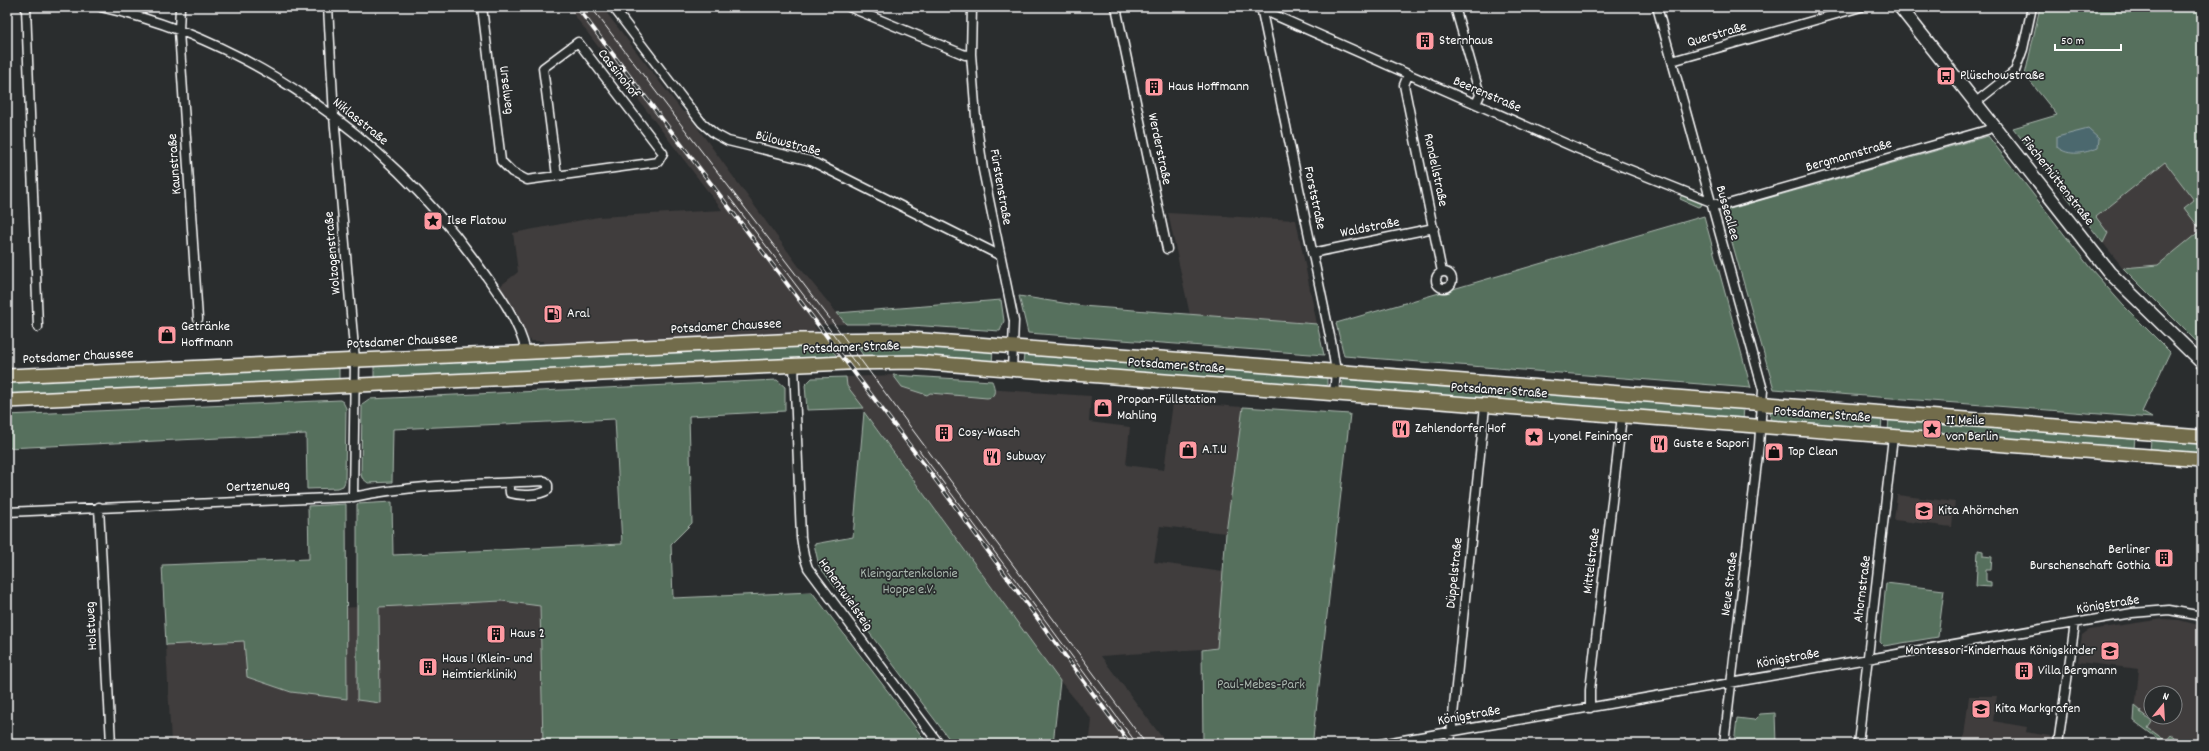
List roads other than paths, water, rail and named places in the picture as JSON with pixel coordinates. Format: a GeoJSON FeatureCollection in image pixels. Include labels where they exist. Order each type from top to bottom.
{"type":"FeatureCollection","features":[{"type":"Feature","properties":{"kind":"main road","name":"Potsdamer Straße"},"geometry":{"type":"LineString","coordinates":[[799,340],[910,339],[2202,437]]}},
{"type":"Feature","properties":{"kind":"main road","name":"Potsdamer Chaussee"},"geometry":{"type":"LineString","coordinates":[[7,376],[799,340]]}},
{"type":"Feature","properties":{"kind":"main road","name":"Potsdamer Straße"},"geometry":{"type":"LineString","coordinates":[[794,365],[893,362],[1012,370],[2202,460]]}},
{"type":"Feature","properties":{"kind":"main road"},"geometry":{"type":"LineString","coordinates":[[7,401],[794,365]]}},
{"type":"Feature","properties":{"kind":"street"},"geometry":{"type":"LineString","coordinates":[[26,7],[38,327]]}},
{"type":"Feature","properties":{"kind":"street","name":"Niklasstraße"},"geometry":{"type":"LineString","coordinates":[[100,7],[127,13],[179,31],[234,56],[280,81],[334,116],[375,150],[414,187],[456,235],[504,304],[523,340],[526,352]]}},
{"type":"Feature","properties":{"kind":"street","name":"Kaunstraße"},"geometry":{"type":"LineString","coordinates":[[180,7],[179,31],[198,319]]}},
{"type":"Feature","properties":{"kind":"street","name":"Wolzogenstraße"},"geometry":{"type":"LineString","coordinates":[[328,7],[334,116],[355,360],[353,497]]}},
{"type":"Feature","properties":{"kind":"street","name":"Urselweg"},"geometry":{"type":"LineString","coordinates":[[482,7],[501,161],[512,172]]}},
{"type":"Feature","properties":{"kind":"street","name":"Bülowstraße"},"geometry":{"type":"LineString","coordinates":[[613,7],[702,123],[715,134],[728,141],[811,161],[999,255]]}},
{"type":"Feature","properties":{"kind":"street"},"geometry":{"type":"LineString","coordinates":[[849,7],[965,55],[971,54]]}},
{"type":"Feature","properties":{"kind":"street","name":"Fürstenstraße"},"geometry":{"type":"LineString","coordinates":[[972,7],[971,54],[983,170],[999,255],[1014,321],[1012,370]]}},
{"type":"Feature","properties":{"kind":"street","name":"Werderstraße"},"geometry":{"type":"LineString","coordinates":[[1116,7],[1167,249]]}},
{"type":"Feature","properties":{"kind":"street"},"geometry":{"type":"LineString","coordinates":[[1455,7],[1480,95],[1476,104]]}},
{"type":"Feature","properties":{"kind":"street","name":"Busseallee"},"geometry":{"type":"LineString","coordinates":[[1657,7],[1762,390],[1760,426]]}},
{"type":"Feature","properties":{"kind":"street","name":"Querstraße"},"geometry":{"type":"LineString","coordinates":[[1672,61],[1861,7]]}},
{"type":"Feature","properties":{"kind":"street","name":"Fischerhüttenstraße"},"geometry":{"type":"LineString","coordinates":[[1900,7],[2109,272],[2202,363]]}},
{"type":"Feature","properties":{"kind":"street"},"geometry":{"type":"LineString","coordinates":[[1976,102],[2015,71],[2023,49],[2032,7]]}},
{"type":"Feature","properties":{"kind":"street","name":"Beerenstraße"},"geometry":{"type":"LineString","coordinates":[[1259,8],[1408,75],[1623,168],[1710,201]]}},
{"type":"Feature","properties":{"kind":"street","name":"Forststraße"},"geometry":{"type":"LineString","coordinates":[[1259,8],[1336,371],[1334,394]]}},
{"type":"Feature","properties":{"kind":"street","name":"Cassinohof"},"geometry":{"type":"LineString","coordinates":[[512,172],[527,180],[557,176],[658,162],[663,153],[578,42],[543,68],[557,176]]}},
{"type":"Feature","properties":{"kind":"street","name":"Rondellstraße"},"geometry":{"type":"LineString","coordinates":[[1408,75],[1404,85],[1442,272]]}},
{"type":"Feature","properties":{"kind":"street","name":"Bergmannstraße"},"geometry":{"type":"LineString","coordinates":[[1710,201],[1721,206],[1980,133],[1994,125]]}},
{"type":"Feature","properties":{"kind":"street","name":"Waldstraße"},"geometry":{"type":"LineString","coordinates":[[1312,253],[1434,228]]}},
{"type":"Feature","properties":{"kind":"street","name":"Hohentwielsteig"},"geometry":{"type":"LineString","coordinates":[[794,365],[801,537],[804,556],[808,568],[939,744]]}},
{"type":"Feature","properties":{"kind":"street","name":"Düppelstraße"},"geometry":{"type":"LineString","coordinates":[[1450,744],[1486,406]]}},
{"type":"Feature","properties":{"kind":"street","name":"Mittelstraße"},"geometry":{"type":"LineString","coordinates":[[1590,708],[1590,690],[1622,416]]}},
{"type":"Feature","properties":{"kind":"street","name":"Neue Straße"},"geometry":{"type":"LineString","coordinates":[[1724,744],[1760,426]]}},
{"type":"Feature","properties":{"kind":"street","name":"Ahornstraße"},"geometry":{"type":"LineString","coordinates":[[1858,744],[1893,437]]}},
{"type":"Feature","properties":{"kind":"street","name":"Oertzenweg"},"geometry":{"type":"LineString","coordinates":[[7,512],[353,497],[392,489],[509,483]]}},
{"type":"Feature","properties":{"kind":"street","name":"Holstweg"},"geometry":{"type":"LineString","coordinates":[[99,507],[112,744]]}},
{"type":"Feature","properties":{"kind":"street","name":"Königstraße"},"geometry":{"type":"LineString","coordinates":[[1380,744],[2075,623],[2154,611],[2190,612],[2202,616]]}},
{"type":"Feature","properties":{"kind":"street"},"geometry":{"type":"LineString","coordinates":[[2058,744],[2075,623]]}},
{"type":"Feature","properties":{"kind":"water"},"geometry":{"type":"Polygon","coordinates":[[[2088,129],[2099,139],[2098,148],[2082,153],[2072,153],[2057,147],[2057,137],[2088,129]]]}},
{"type":"Feature","properties":{"kind":"tram line"},"geometry":{"type":"LineString","coordinates":[[591,7],[834,324],[1146,744]]}},
{"type":"Feature","properties":{"kind":"tram line"},"geometry":{"type":"LineString","coordinates":[[729,197],[859,368]]}},
{"type":"Feature","properties":{"kind":"tram line"},"geometry":{"type":"LineString","coordinates":[[919,450],[1137,744]]}},
{"type":"Feature","properties":{"kind":"railway"},"geometry":{"type":"LineString","coordinates":[[577,7],[932,475],[1130,744]]}},
{"type":"Feature","properties":{"kind":"place","name":"Sternhaus"},"geometry":{"type":"Point","coordinates":[1425,41]}},
{"type":"Feature","properties":{"kind":"place","name":"Plüschowstraße"},"geometry":{"type":"Point","coordinates":[1946,76]}},
{"type":"Feature","properties":{"kind":"place","name":"Haus Hoffmann"},"geometry":{"type":"Point","coordinates":[1154,87]}},
{"type":"Feature","properties":{"kind":"place","name":"Ilse Flatow"},"geometry":{"type":"Point","coordinates":[433,221]}},
{"type":"Feature","properties":{"kind":"place","name":"Aral"},"geometry":{"type":"Point","coordinates":[553,314]}},
{"type":"Feature","properties":{"kind":"place","name":"Getränke Hoffmann"},"geometry":{"type":"Point","coordinates":[167,335]}},
{"type":"Feature","properties":{"kind":"place","name":"Propan-Füllstation Mahling"},"geometry":{"type":"Point","coordinates":[1103,408]}},
{"type":"Feature","properties":{"kind":"place","name":"Zehlendorfer Hof"},"geometry":{"type":"Point","coordinates":[1401,429]}},
{"type":"Feature","properties":{"kind":"place","name":"II Meile von Berlin"},"geometry":{"type":"Point","coordinates":[1932,429]}},
{"type":"Feature","properties":{"kind":"place","name":"Cosy-Wasch"},"geometry":{"type":"Point","coordinates":[944,433]}},
{"type":"Feature","properties":{"kind":"place","name":"Lyonel Feininger"},"geometry":{"type":"Point","coordinates":[1534,437]}},
{"type":"Feature","properties":{"kind":"place","name":"Guste e Sapori"},"geometry":{"type":"Point","coordinates":[1659,444]}},
{"type":"Feature","properties":{"kind":"place","name":"A.T.U"},"geometry":{"type":"Point","coordinates":[1188,450]}},
{"type":"Feature","properties":{"kind":"place","name":"Top Clean"},"geometry":{"type":"Point","coordinates":[1774,452]}},
{"type":"Feature","properties":{"kind":"place","name":"Subway"},"geometry":{"type":"Point","coordinates":[992,457]}},
{"type":"Feature","properties":{"kind":"place","name":"Kita Ahörnchen"},"geometry":{"type":"Point","coordinates":[1924,511]}},
{"type":"Feature","properties":{"kind":"place","name":"Berliner Burschenschaft Gothia"},"geometry":{"type":"Point","coordinates":[2164,558]}},
{"type":"Feature","properties":{"kind":"place","name":"Haus 2"},"geometry":{"type":"Point","coordinates":[496,634]}},
{"type":"Feature","properties":{"kind":"place","name":"Montessori-Kinderhaus Königskinder"},"geometry":{"type":"Point","coordinates":[2110,651]}},
{"type":"Feature","properties":{"kind":"place","name":"Haus 1 (Klein- und Heimtierklinik)"},"geometry":{"type":"Point","coordinates":[428,667]}},
{"type":"Feature","properties":{"kind":"place","name":"Villa Bergmann"},"geometry":{"type":"Point","coordinates":[2024,671]}},
{"type":"Feature","properties":{"kind":"place","name":"Kita Markgrafen"},"geometry":{"type":"Point","coordinates":[1981,709]}},
{"type":"Feature","properties":{"kind":"park label","name":"Kleingartenkolonie Hoppe e.V."},"geometry":{"type":"Point","coordinates":[909,582]}},
{"type":"Feature","properties":{"kind":"park label","name":"Paul-Mebes-Park"},"geometry":{"type":"Point","coordinates":[1261,685]}}]}
